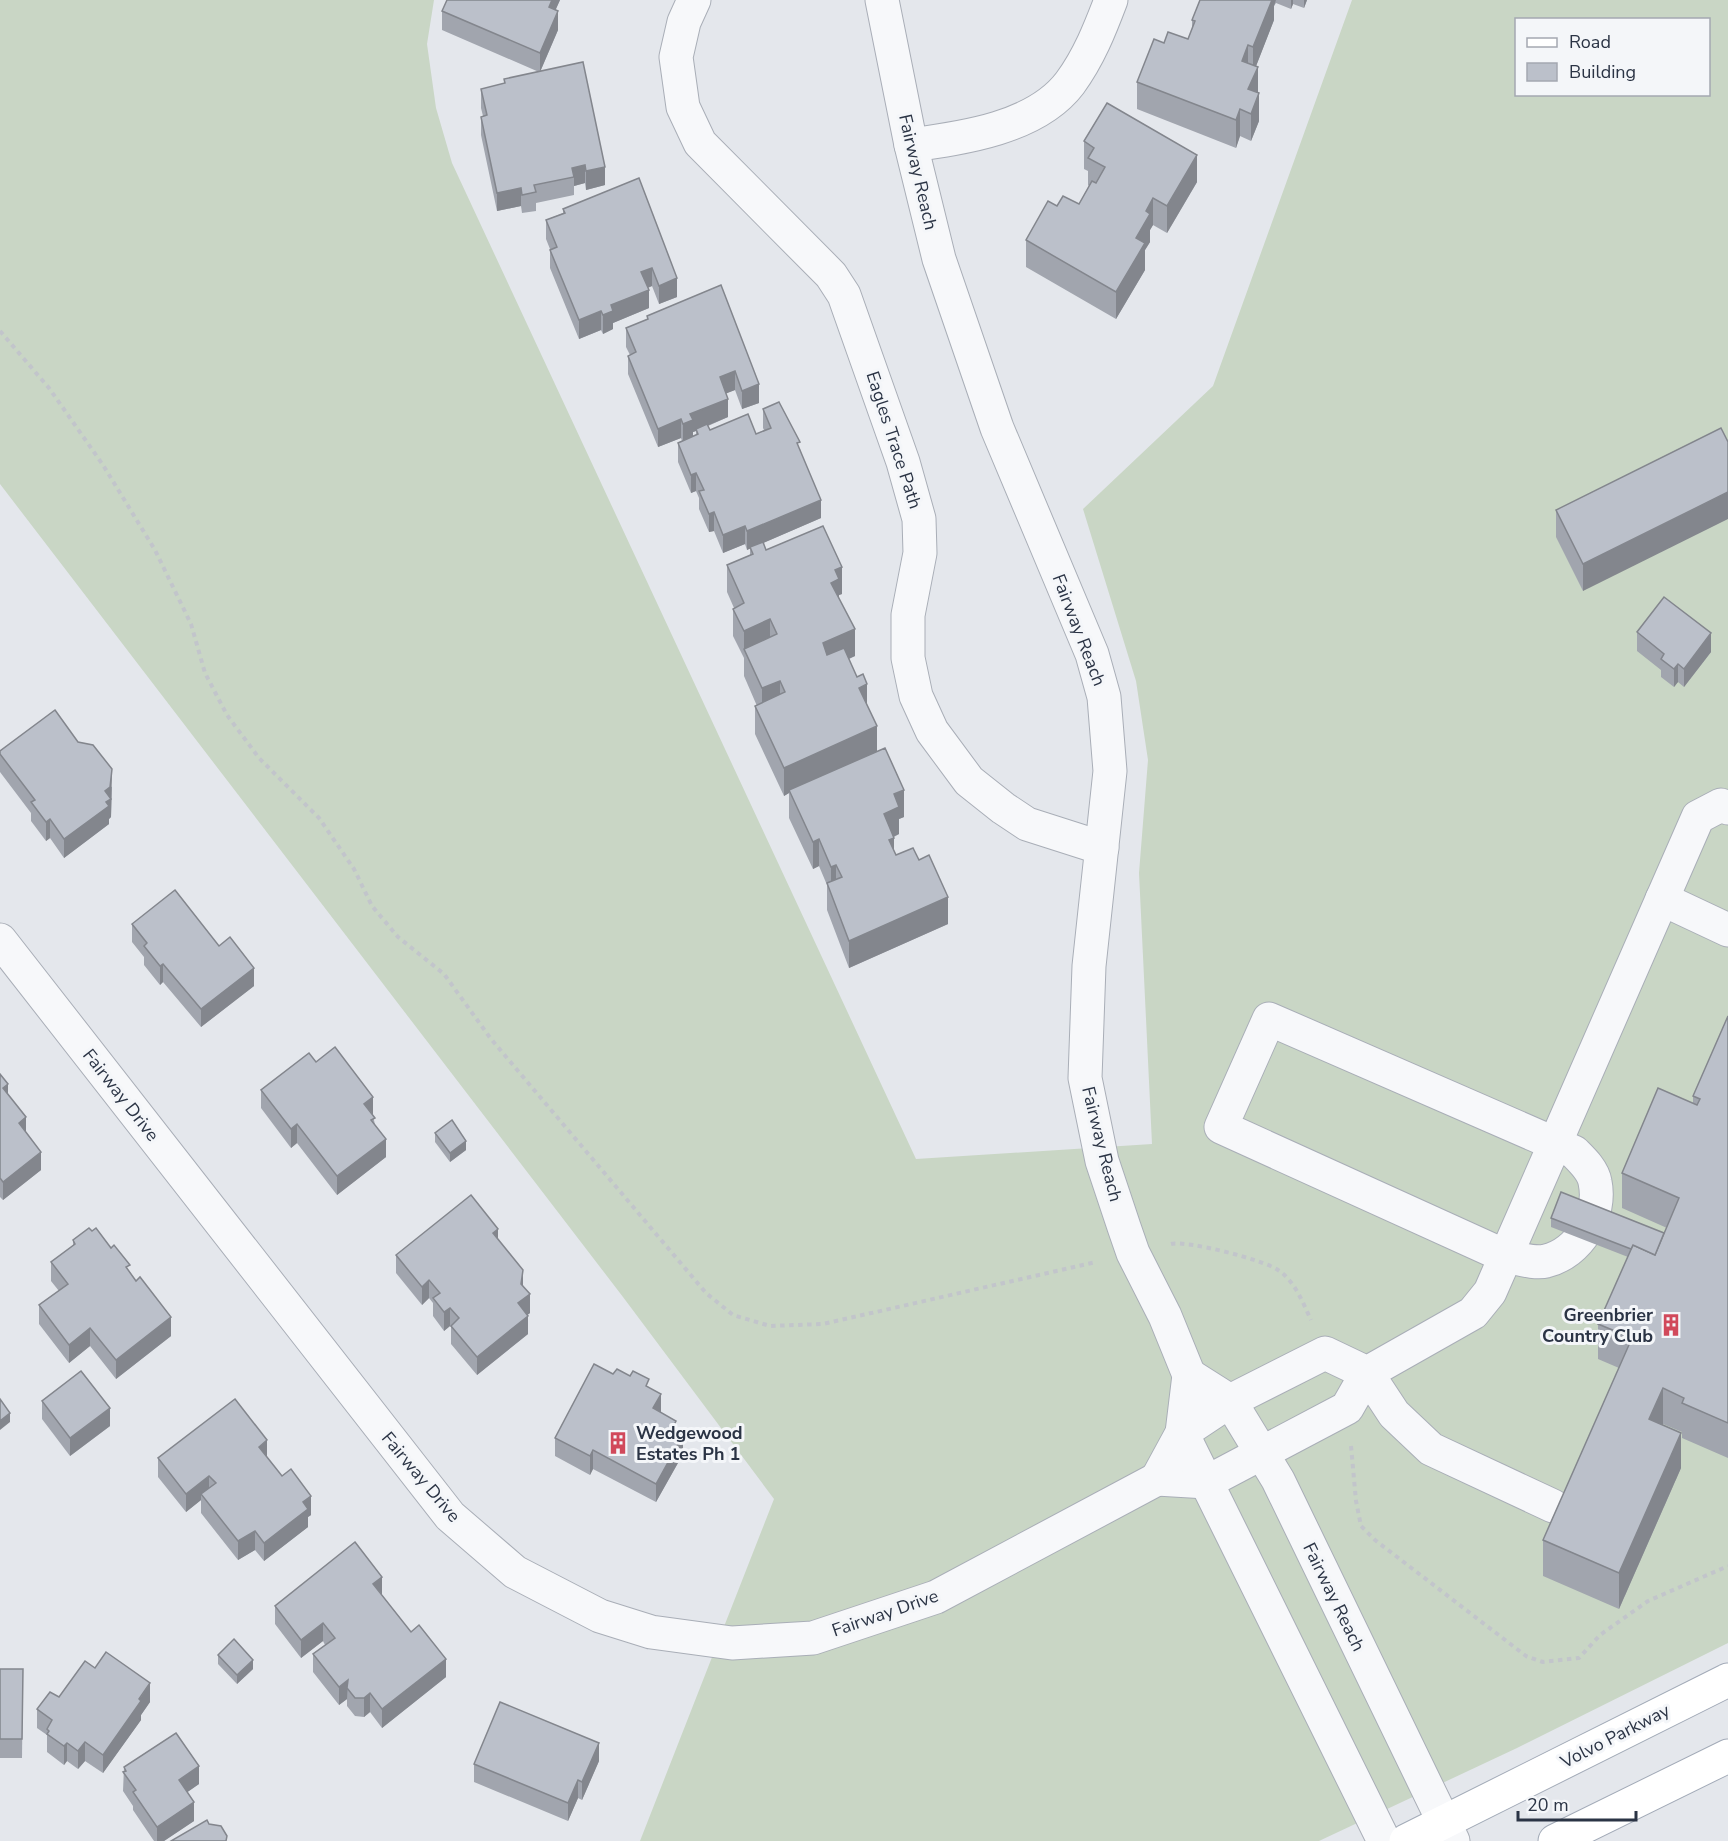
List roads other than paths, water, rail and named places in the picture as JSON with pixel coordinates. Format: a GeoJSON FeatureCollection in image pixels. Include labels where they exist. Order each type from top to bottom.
{"type":"FeatureCollection","features":[{"type":"Feature","properties":{"kind":"main road","name":"Volvo Parkway"},"geometry":{"type":"LineString","coordinates":[[1406,1841],[1448,1831],[1728,1680]]}},
{"type":"Feature","properties":{"kind":"main road"},"geometry":{"type":"LineString","coordinates":[[1555,1841],[1728,1756]]}},
{"type":"Feature","properties":{"kind":"street","name":"Eagles Trace Path"},"geometry":{"type":"LineString","coordinates":[[694,0],[684,22],[676,57],[683,107],[700,142],[831,275],[844,295],[903,462],[919,519],[920,553],[908,615],[908,658],[916,696],[932,731],[969,781],[1003,808],[1027,824],[1101,848]]}},
{"type":"Feature","properties":{"kind":"street","name":"Fairway Reach"},"geometry":{"type":"LineString","coordinates":[[882,0],[911,145],[939,259],[997,428],[1092,654],[1104,697],[1110,771],[1089,966],[1085,1078],[1102,1161],[1133,1253],[1165,1316],[1189,1375],[1182,1433]]}},
{"type":"Feature","properties":{"kind":"street"},"geometry":{"type":"LineString","coordinates":[[911,145],[959,138],[1018,122],[1034,114],[1069,84],[1094,44],[1111,0]]}},
{"type":"Feature","properties":{"kind":"street"},"geometry":{"type":"LineString","coordinates":[[1553,1506],[1431,1449],[1394,1414],[1367,1373],[1325,1353],[1230,1401],[1182,1433],[1157,1479],[1207,1482],[1262,1454],[1347,1408],[1367,1373],[1473,1313],[1490,1292],[1698,817],[1721,805],[1728,808]]}},
{"type":"Feature","properties":{"kind":"street"},"geometry":{"type":"LineString","coordinates":[[1662,899],[1728,930]]}},
{"type":"Feature","properties":{"kind":"street","name":"Fairway Drive"},"geometry":{"type":"LineString","coordinates":[[0,940],[450,1516],[515,1572],[600,1616],[651,1632],[732,1643],[813,1638],[936,1596],[1157,1479]]}},
{"type":"Feature","properties":{"kind":"street"},"geometry":{"type":"LineString","coordinates":[[1269,1019],[1554,1144],[1574,1152],[1585,1163],[1595,1180],[1596,1195],[1590,1226],[1569,1251],[1545,1262],[1505,1256],[1221,1127],[1269,1019]]}},
{"type":"Feature","properties":{"kind":"street","name":"Fairway Reach"},"geometry":{"type":"LineString","coordinates":[[1189,1375],[1230,1401],[1278,1480],[1448,1831]]}},
{"type":"Feature","properties":{"kind":"street"},"geometry":{"type":"LineString","coordinates":[[1182,1433],[1384,1841]]}},
{"type":"Feature","properties":{"kind":"place","name":"Greenbrier Country Club"},"geometry":{"type":"Point","coordinates":[1671,1325]}},
{"type":"Feature","properties":{"kind":"place","name":"Wedgewood Estates Ph 1"},"geometry":{"type":"Point","coordinates":[618,1443]}}]}
